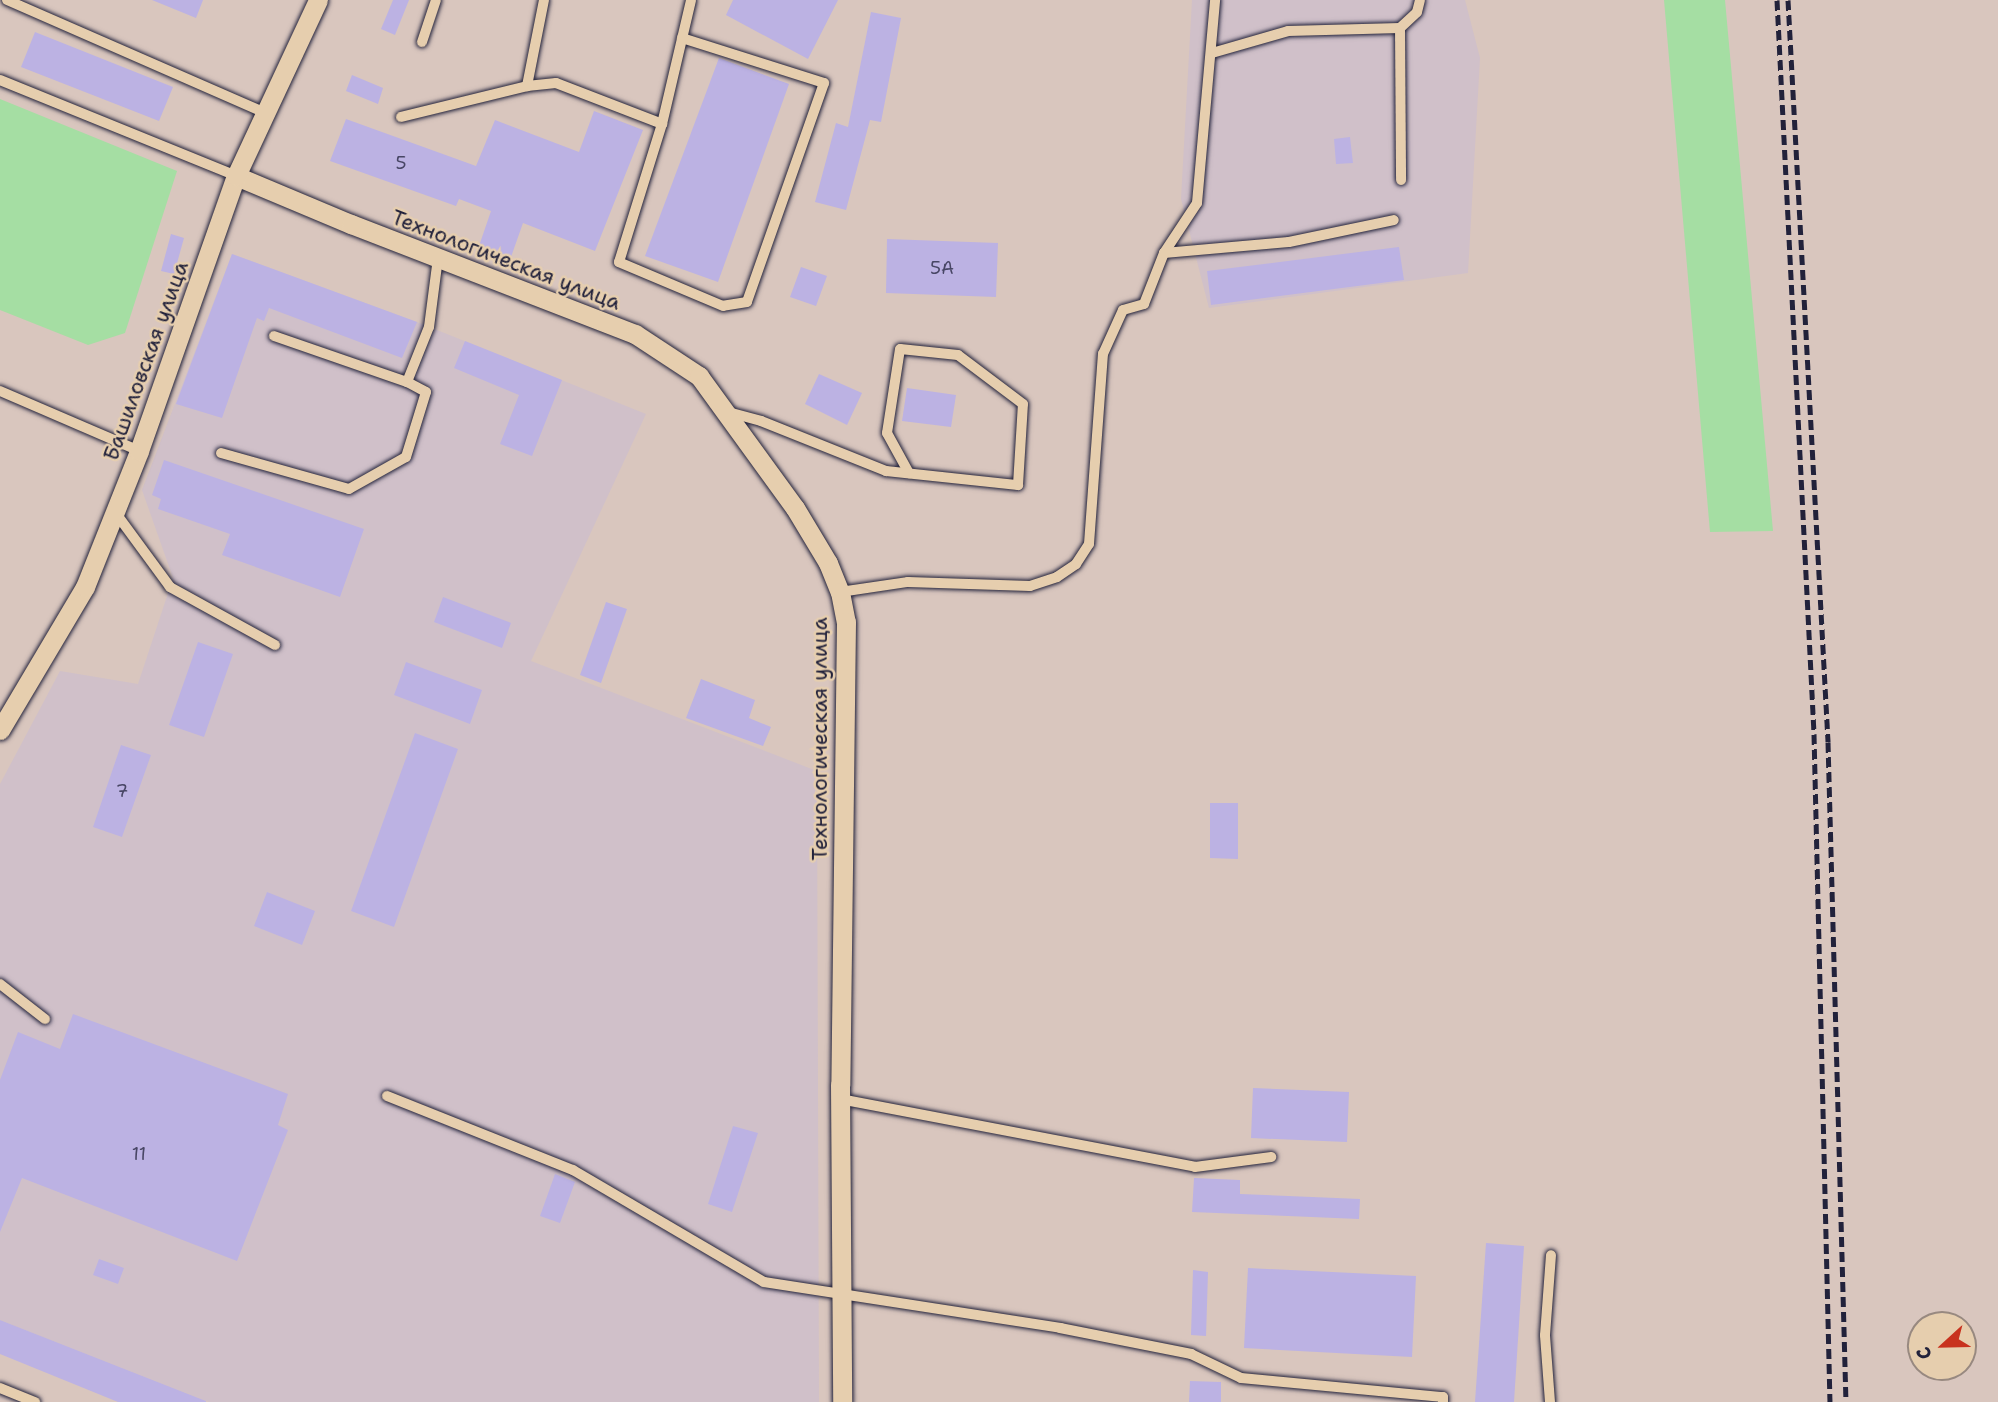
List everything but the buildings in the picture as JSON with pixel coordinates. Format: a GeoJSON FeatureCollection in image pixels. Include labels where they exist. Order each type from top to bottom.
{"type":"FeatureCollection","features":[{"type":"Feature","properties":{"kind":"street","name":"Башиловская улица"},"geometry":{"type":"LineString","coordinates":[[0,730],[85,587],[139,451],[236,176],[318,0]]}},
{"type":"Feature","properties":{"kind":"street","name":"Технологическая улица"},"geometry":{"type":"LineString","coordinates":[[236,176],[635,334],[699,376],[795,508],[828,563],[846,622],[840,1099],[842,1402]]}},
{"type":"Feature","properties":{"kind":"lane"},"geometry":{"type":"LineString","coordinates":[[7,0],[266,113]]}},
{"type":"Feature","properties":{"kind":"lane"},"geometry":{"type":"LineString","coordinates":[[422,42],[436,0]]}},
{"type":"Feature","properties":{"kind":"lane"},"geometry":{"type":"LineString","coordinates":[[527,86],[544,0]]}},
{"type":"Feature","properties":{"kind":"lane"},"geometry":{"type":"LineString","coordinates":[[682,38],[824,83],[747,302],[723,306],[619,262],[663,124],[682,38],[691,0]]}},
{"type":"Feature","properties":{"kind":"lane"},"geometry":{"type":"LineString","coordinates":[[839,592],[908,582],[1030,586],[1057,577],[1076,564],[1089,544],[1102,354],[1123,310],[1144,304],[1164,253],[1197,203],[1215,0]]}},
{"type":"Feature","properties":{"kind":"lane"},"geometry":{"type":"LineString","coordinates":[[1212,54],[1288,31],[1400,28],[1417,12],[1420,0]]}},
{"type":"Feature","properties":{"kind":"lane"},"geometry":{"type":"LineString","coordinates":[[1400,28],[1401,180]]}},
{"type":"Feature","properties":{"kind":"lane","name":"Технологическая улица"},"geometry":{"type":"LineString","coordinates":[[0,80],[236,176]]}},
{"type":"Feature","properties":{"kind":"lane"},"geometry":{"type":"LineString","coordinates":[[401,117],[527,86],[556,83],[663,124]]}},
{"type":"Feature","properties":{"kind":"lane"},"geometry":{"type":"LineString","coordinates":[[1164,253],[1289,243],[1394,220]]}},
{"type":"Feature","properties":{"kind":"lane"},"geometry":{"type":"LineString","coordinates":[[407,382],[429,327],[439,257]]}},
{"type":"Feature","properties":{"kind":"lane"},"geometry":{"type":"LineString","coordinates":[[221,453],[349,489],[406,457],[426,392],[407,382],[274,336]]}},
{"type":"Feature","properties":{"kind":"lane"},"geometry":{"type":"LineString","coordinates":[[727,412],[761,421],[886,471],[1018,485],[1023,404],[958,355],[900,349],[887,433],[909,473]]}},
{"type":"Feature","properties":{"kind":"lane"},"geometry":{"type":"LineString","coordinates":[[0,391],[139,451]]}},
{"type":"Feature","properties":{"kind":"lane"},"geometry":{"type":"LineString","coordinates":[[115,512],[170,587],[275,645]]}},
{"type":"Feature","properties":{"kind":"lane"},"geometry":{"type":"LineString","coordinates":[[0,984],[45,1018]]}},
{"type":"Feature","properties":{"kind":"lane"},"geometry":{"type":"LineString","coordinates":[[387,1096],[573,1170],[764,1282],[1060,1328],[1191,1354],[1241,1378],[1443,1397],[1443,1402]]}},
{"type":"Feature","properties":{"kind":"lane"},"geometry":{"type":"LineString","coordinates":[[840,1099],[1195,1167],[1271,1157]]}},
{"type":"Feature","properties":{"kind":"lane"},"geometry":{"type":"LineString","coordinates":[[1550,1402],[1545,1335],[1551,1255]]}},
{"type":"Feature","properties":{"kind":"lane"},"geometry":{"type":"LineString","coordinates":[[0,1388],[35,1402]]}},
{"type":"Feature","properties":{"kind":"shaded area"},"geometry":{"type":"Polygon","coordinates":[[[1192,0],[1465,0],[1480,58],[1468,273],[1209,308],[1181,199],[1192,0]]]}},
{"type":"Feature","properties":{"kind":"shaded area"},"geometry":{"type":"Polygon","coordinates":[[[232,254],[417,322],[646,414],[531,661],[817,771],[819,1402],[209,1402],[0,1320],[0,784],[60,671],[138,684],[173,578],[142,490],[232,254]]]}},
{"type":"Feature","properties":{"kind":"green space"},"geometry":{"type":"Polygon","coordinates":[[[1664,0],[1725,0],[1773,531],[1710,532],[1664,0]]]}},
{"type":"Feature","properties":{"kind":"green space"},"geometry":{"type":"Polygon","coordinates":[[[0,99],[177,171],[125,333],[88,345],[0,310],[0,99]]]}},
{"type":"Feature","properties":{"kind":"railway"},"geometry":{"type":"LineString","coordinates":[[1777,0],[1814,734],[1830,1402]]}},
{"type":"Feature","properties":{"kind":"railway"},"geometry":{"type":"LineString","coordinates":[[1788,0],[1828,742],[1846,1402]]}}]}
